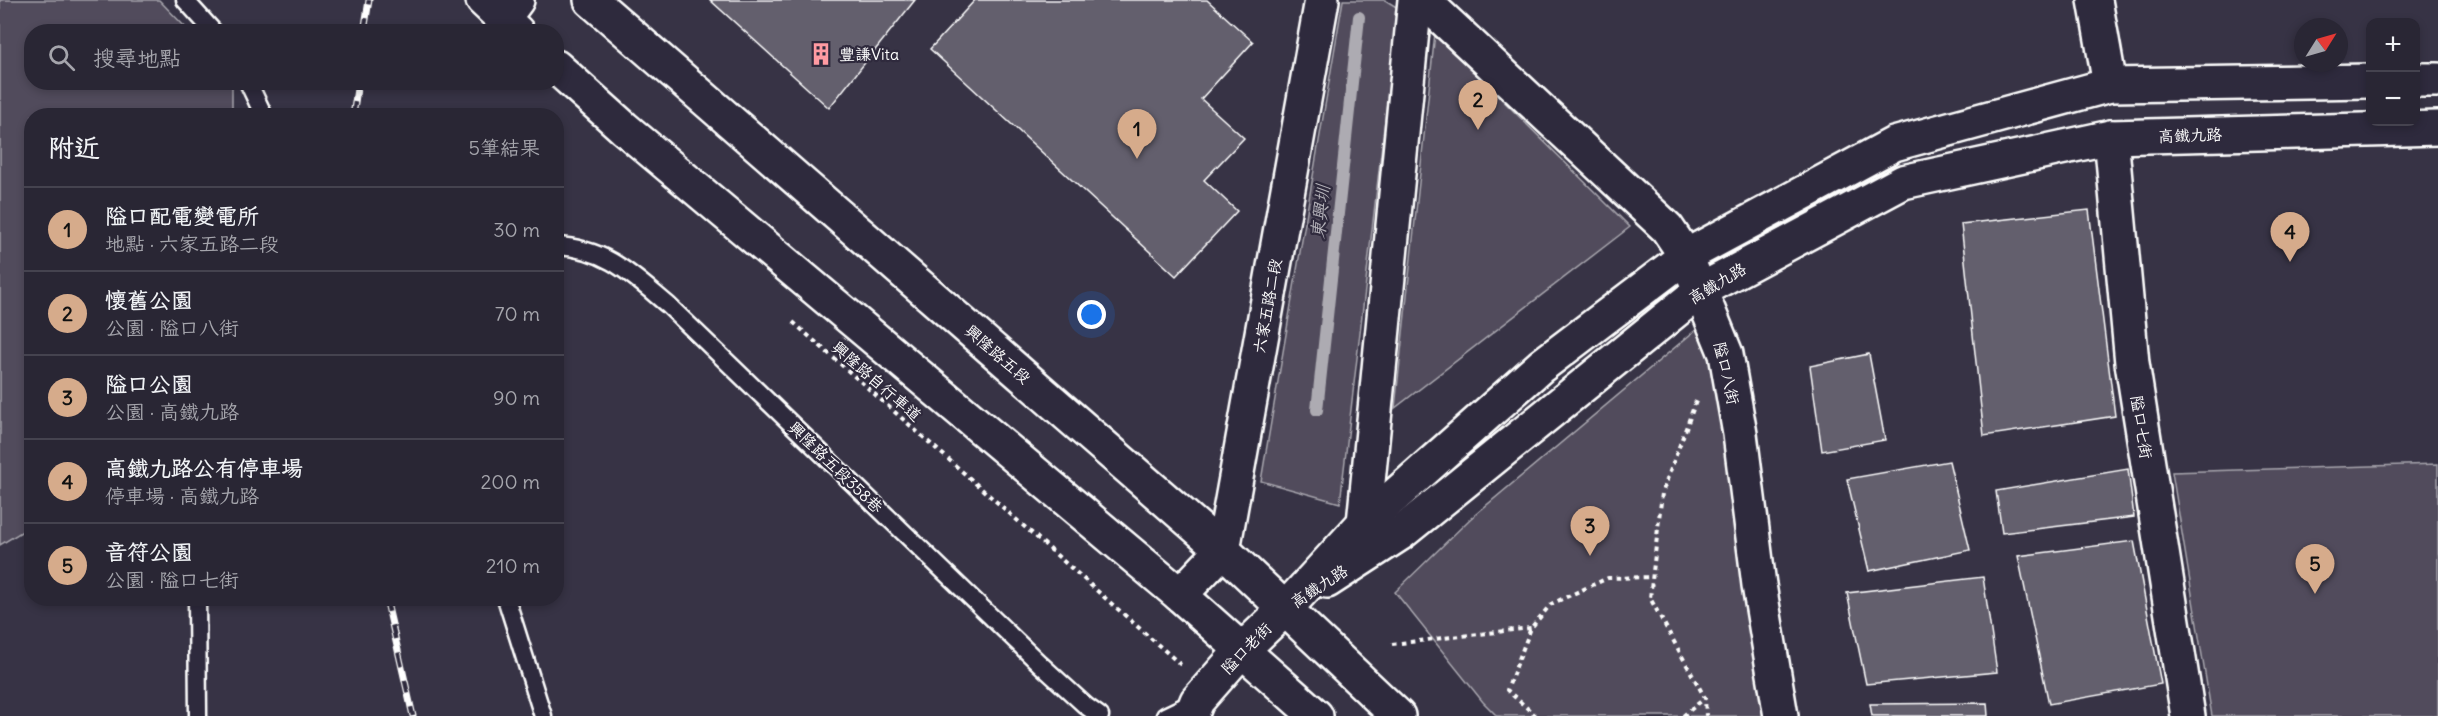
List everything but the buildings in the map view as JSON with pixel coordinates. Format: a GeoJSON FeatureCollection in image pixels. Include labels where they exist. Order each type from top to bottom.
{"type":"FeatureCollection","features":[{"type":"Feature","properties":{"kind":"street","name":"興隆路五段"},"geometry":{"type":"LineString","coordinates":[[591,0],[1223,550],[1398,716]]}},
{"type":"Feature","properties":{"kind":"street","name":"六家五路二段"},"geometry":{"type":"LineString","coordinates":[[1223,550],[1322,0]]}},
{"type":"Feature","properties":{"kind":"street"},"geometry":{"type":"LineString","coordinates":[[1364,523],[1415,0]]}},
{"type":"Feature","properties":{"kind":"street","name":"隘口八街"},"geometry":{"type":"LineString","coordinates":[[1423,0],[1667,228],[1686,256],[1726,354],[1740,434],[1759,585],[1781,716]]}},
{"type":"Feature","properties":{"kind":"street"},"geometry":{"type":"LineString","coordinates":[[2095,0],[2110,85]]}},
{"type":"Feature","properties":{"kind":"street"},"geometry":{"type":"LineString","coordinates":[[564,74],[624,128],[1180,595],[1316,716]]}},
{"type":"Feature","properties":{"kind":"street"},"geometry":{"type":"LineString","coordinates":[[2420,80],[2438,80]]}},
{"type":"Feature","properties":{"kind":"street","name":"高鐵九路"},"geometry":{"type":"LineString","coordinates":[[1286,608],[1364,523],[1540,366],[1686,256],[1894,144],[2110,85],[2366,81]]}},
{"type":"Feature","properties":{"kind":"street","name":"高鐵九路"},"geometry":{"type":"LineString","coordinates":[[1286,608],[1401,533],[1701,290],[1903,182],[2111,137],[2438,128]]}},
{"type":"Feature","properties":{"kind":"street","name":"隘口七街"},"geometry":{"type":"LineString","coordinates":[[2111,137],[2132,363],[2188,716]]}},
{"type":"Feature","properties":{"kind":"street"},"geometry":{"type":"LineString","coordinates":[[1180,595],[1223,550]]}},
{"type":"Feature","properties":{"kind":"street","name":"隘口老街"},"geometry":{"type":"LineString","coordinates":[[1199,702],[1241,651],[1286,608]]}},
{"type":"Feature","properties":{"kind":"lane"},"geometry":{"type":"LineString","coordinates":[[185,0],[207,24]]}},
{"type":"Feature","properties":{"kind":"lane"},"geometry":{"type":"LineString","coordinates":[[252,90],[260,108]]}},
{"type":"Feature","properties":{"kind":"lane","name":"興隆路五段358巷"},"geometry":{"type":"LineString","coordinates":[[564,246],[579,247],[622,266],[668,305],[1031,655],[1100,716]]}},
{"type":"Feature","properties":{"kind":"lane"},"geometry":{"type":"LineString","coordinates":[[197,606],[198,716]]}},
{"type":"Feature","properties":{"kind":"lane"},"geometry":{"type":"LineString","coordinates":[[509,606],[543,716]]}},
{"type":"Feature","properties":{"kind":"lane"},"geometry":{"type":"LineString","coordinates":[[1165,716],[1199,702]]}},
{"type":"Feature","properties":{"kind":"path","name":"興隆路自行車道"},"geometry":{"type":"LineString","coordinates":[[786,317],[1199,702]]}},
{"type":"Feature","properties":{"kind":"path"},"geometry":{"type":"LineString","coordinates":[[1698,395],[1662,493],[1650,598],[1705,698],[1706,716]]}},
{"type":"Feature","properties":{"kind":"path"},"geometry":{"type":"LineString","coordinates":[[1536,716],[1506,690],[1531,628],[1551,604],[1608,578],[1653,577]]}},
{"type":"Feature","properties":{"kind":"path"},"geometry":{"type":"LineString","coordinates":[[1392,644],[1531,628]]}},
{"type":"Feature","properties":{"kind":"path"},"geometry":{"type":"LineString","coordinates":[[1683,716],[1705,698]]}},
{"type":"Feature","properties":{"kind":"shaded area"},"geometry":{"type":"Polygon","coordinates":[[[0,0],[159,0],[182,24],[24,24],[24,90],[232,90],[232,108],[24,108],[24,530],[0,545],[0,0]]]}},
{"type":"Feature","properties":{"kind":"shaded area"},"geometry":{"type":"Polygon","coordinates":[[[1343,0],[1385,0],[1398,8],[1340,503],[1261,481],[1343,0]]]}},
{"type":"Feature","properties":{"kind":"shaded area"},"geometry":{"type":"Polygon","coordinates":[[[1435,33],[1630,227],[1395,408],[1435,33]]]}},
{"type":"Feature","properties":{"kind":"shaded area"},"geometry":{"type":"Polygon","coordinates":[[[1703,324],[1779,716],[1497,716],[1483,702],[1395,592],[1470,519],[1703,324]]]}},
{"type":"Feature","properties":{"kind":"shaded area"},"geometry":{"type":"Polygon","coordinates":[[[2438,464],[2438,716],[2212,716],[2172,472],[2438,464]]]}},
{"type":"Feature","properties":{"kind":"waterway","name":"東興圳"},"geometry":{"type":"LineString","coordinates":[[1317,410],[1359,17]]}},
{"type":"Feature","properties":{"kind":"railway"},"geometry":{"type":"LineString","coordinates":[[365,24],[369,0]]}},
{"type":"Feature","properties":{"kind":"railway"},"geometry":{"type":"LineString","coordinates":[[354,108],[357,90]]}},
{"type":"Feature","properties":{"kind":"railway"},"geometry":{"type":"LineString","coordinates":[[388,606],[413,716]]}},
{"type":"Feature","properties":{"kind":"place","name":"豐謙Vita"},"geometry":{"type":"Point","coordinates":[821,54]}},
{"type":"Feature","properties":{"kind":"place","name":"懷舊公園"},"geometry":{"type":"Point","coordinates":[1478,130]}},
{"type":"Feature","properties":{"kind":"place","name":"隘口配電變電所"},"geometry":{"type":"Point","coordinates":[1137,159]}},
{"type":"Feature","properties":{"kind":"place","name":"高鐵九路公有停車場"},"geometry":{"type":"Point","coordinates":[2290,262]}},
{"type":"Feature","properties":{"kind":"place","name":"隘口公園"},"geometry":{"type":"Point","coordinates":[1590,556]}},
{"type":"Feature","properties":{"kind":"place","name":"音符公園"},"geometry":{"type":"Point","coordinates":[2315,594]}}]}
